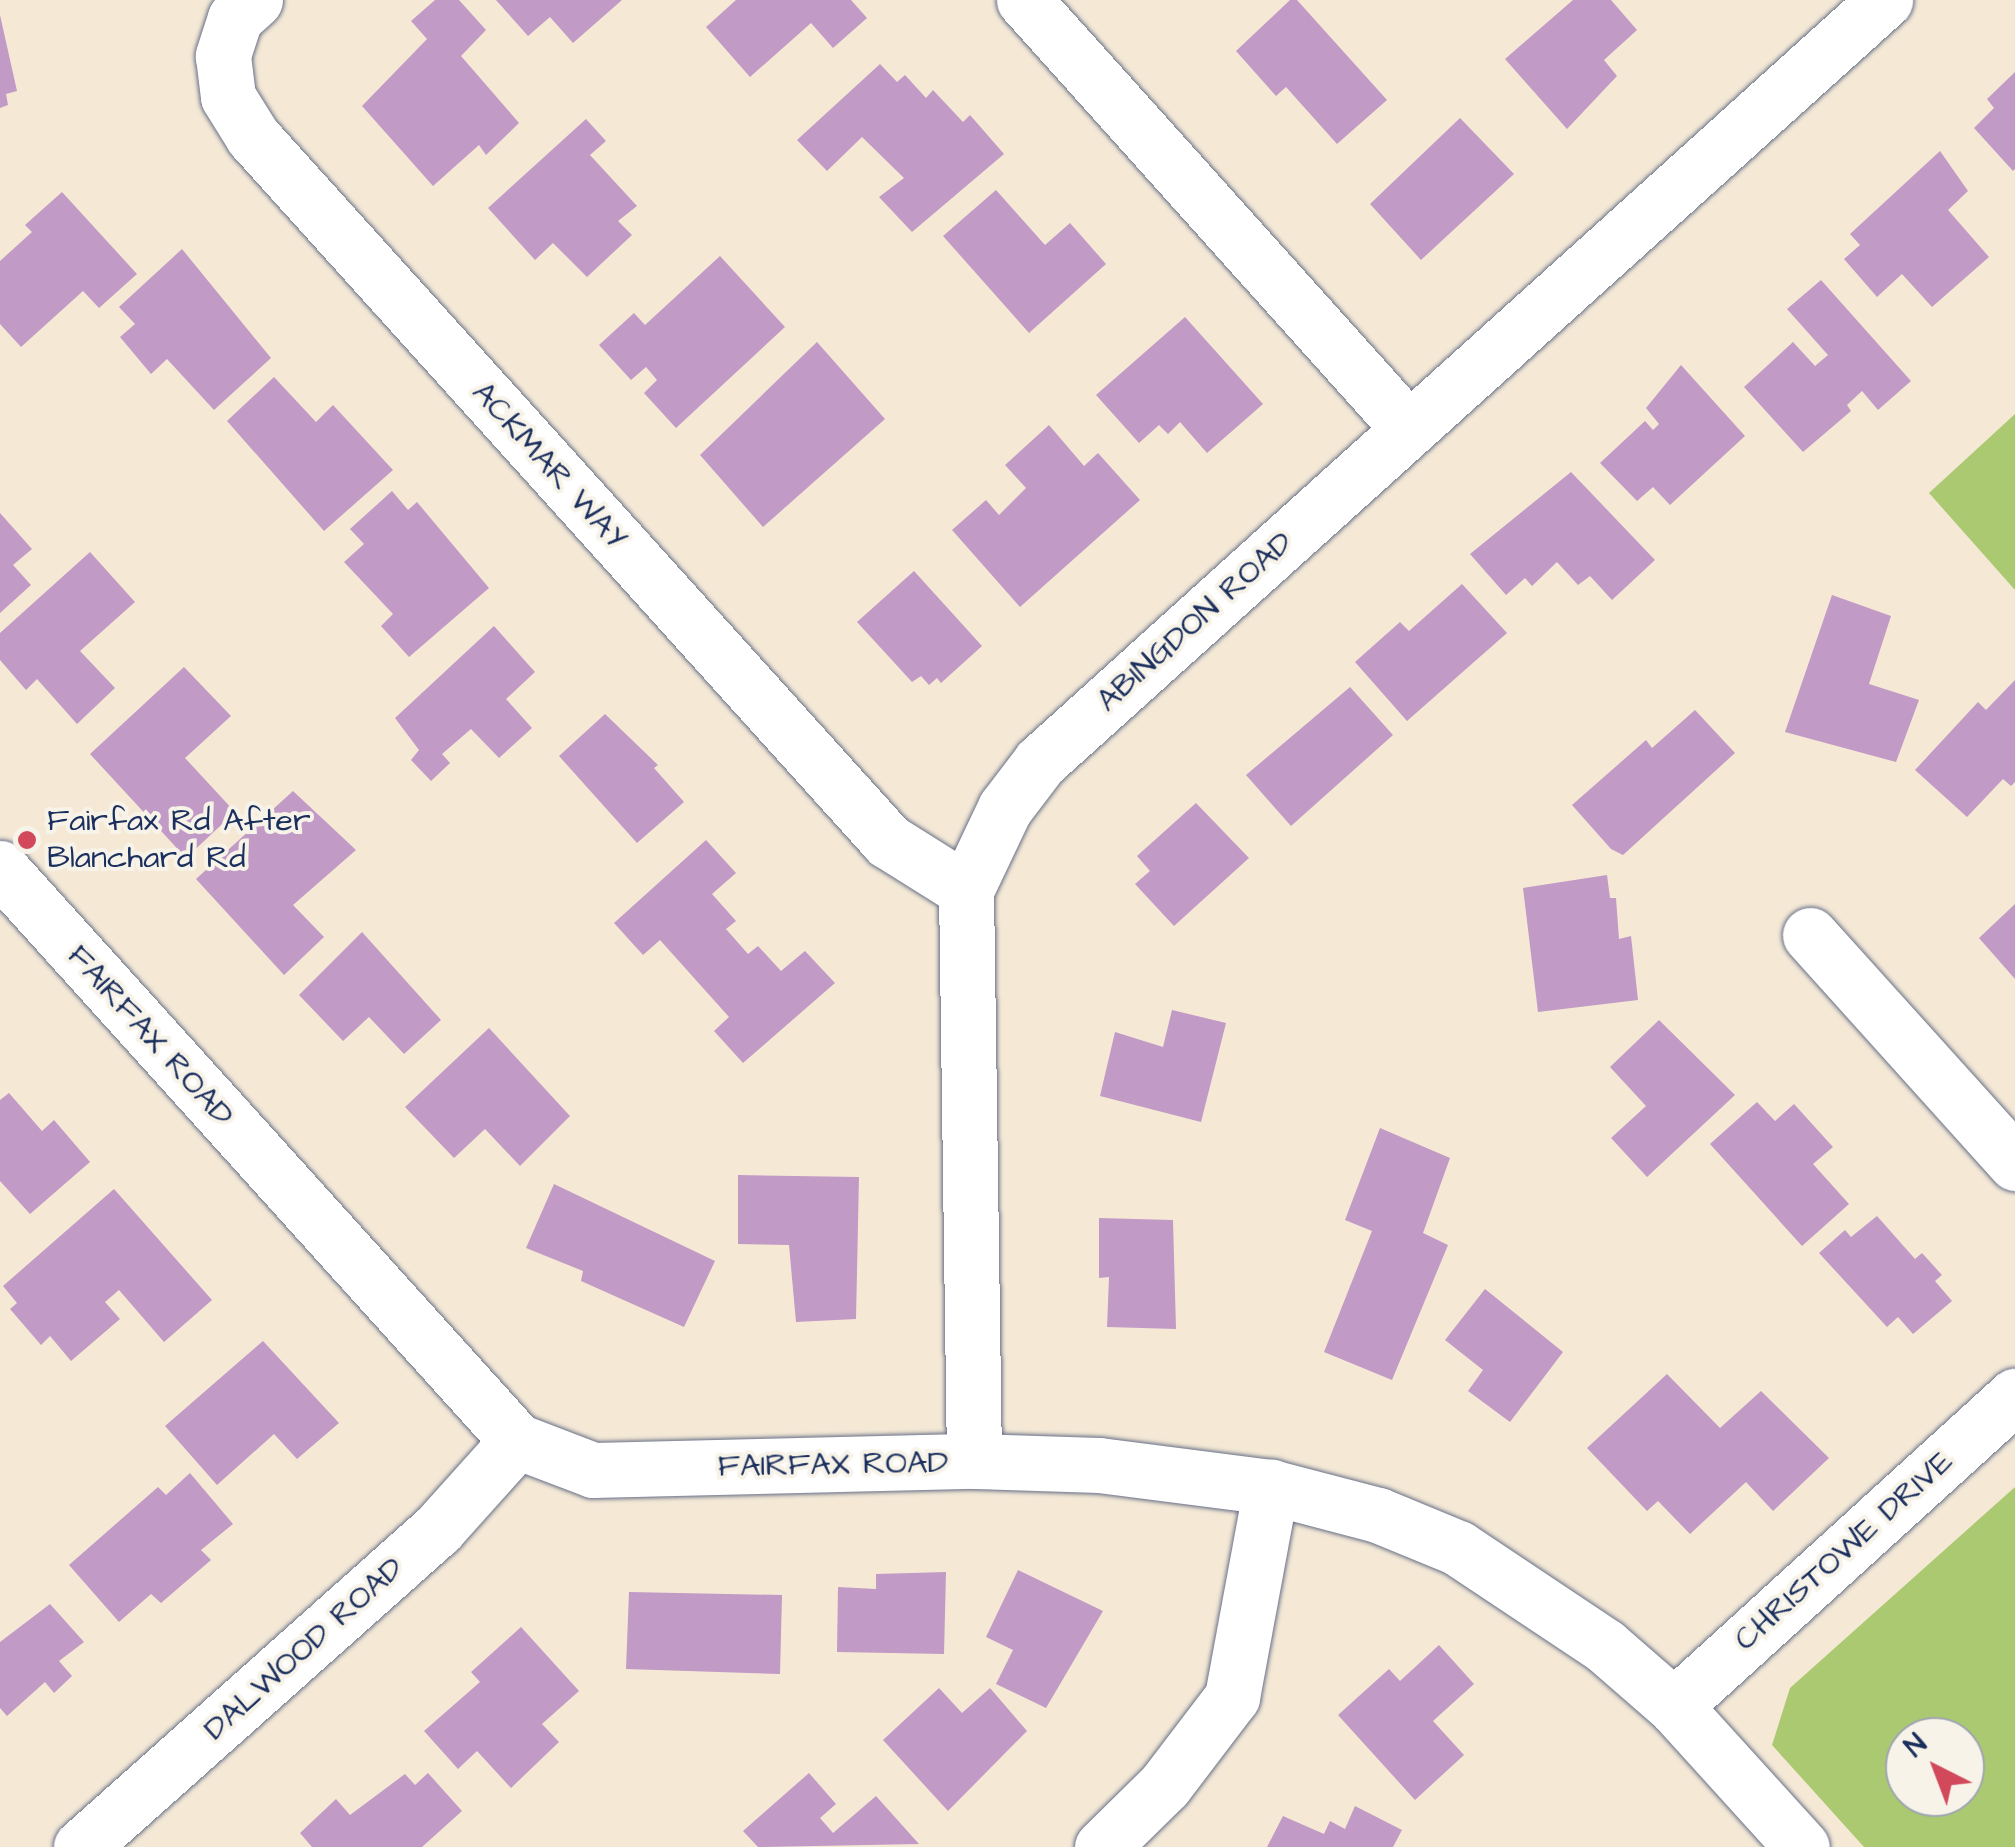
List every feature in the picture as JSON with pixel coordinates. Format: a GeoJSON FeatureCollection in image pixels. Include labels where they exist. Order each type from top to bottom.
{"type":"FeatureCollection","features":[{"type":"Feature","properties":{"kind":"street","name":"ACKMAR WAY"},"geometry":{"type":"LineString","coordinates":[[255,0],[236,18],[223,56],[228,97],[253,137],[888,842],[966,890]]}},
{"type":"Feature","properties":{"kind":"street"},"geometry":{"type":"LineString","coordinates":[[1024,0],[1408,428]]}},
{"type":"Feature","properties":{"kind":"street","name":"ABINGDON ROAD"},"geometry":{"type":"LineString","coordinates":[[974,1461],[966,890],[1005,808],[1040,762],[1885,0]]}},
{"type":"Feature","properties":{"kind":"street","name":"FAIRFAX ROAD"},"geometry":{"type":"LineString","coordinates":[[0,868],[516,1442],[593,1470],[974,1461],[1099,1465],[1271,1488],[1378,1515],[1458,1548],[1538,1596],[1674,1706],[1802,1847]]}},
{"type":"Feature","properties":{"kind":"street"},"geometry":{"type":"LineString","coordinates":[[1810,935],[2015,1163]]}},
{"type":"Feature","properties":{"kind":"street","name":"CHRISTOWE DRIVE"},"geometry":{"type":"LineString","coordinates":[[1674,1706],[2015,1396]]}},
{"type":"Feature","properties":{"kind":"street","name":"DALWOOD ROAD"},"geometry":{"type":"LineString","coordinates":[[81,1847],[438,1529],[516,1442]]}},
{"type":"Feature","properties":{"kind":"street"},"geometry":{"type":"LineString","coordinates":[[1102,1847],[1165,1785],[1232,1697],[1271,1488]]}},
{"type":"Feature","properties":{"kind":"green space"},"geometry":{"type":"Polygon","coordinates":[[[2015,414],[2015,590],[1929,493],[2015,414]]]}},
{"type":"Feature","properties":{"kind":"green space"},"geometry":{"type":"Polygon","coordinates":[[[2015,1487],[2015,1847],[1864,1847],[1772,1745],[1790,1688],[2015,1487]]]}},
{"type":"Feature","properties":{"kind":"building"},"geometry":{"type":"Polygon","coordinates":[[[435,0],[459,0],[486,30],[461,56],[519,123],[486,155],[479,145],[433,186],[362,106],[427,39],[411,21],[435,0]]]}},
{"type":"Feature","properties":{"kind":"building"},"geometry":{"type":"Polygon","coordinates":[[[496,0],[622,0],[573,43],[550,17],[528,36],[496,0]]]}},
{"type":"Feature","properties":{"kind":"building"},"geometry":{"type":"Polygon","coordinates":[[[736,0],[851,0],[867,18],[833,48],[811,23],[750,77],[706,27],[736,0]]]}},
{"type":"Feature","properties":{"kind":"building"},"geometry":{"type":"Polygon","coordinates":[[[1290,0],[1297,0],[1387,100],[1337,144],[1286,87],[1276,96],[1236,51],[1290,0]]]}},
{"type":"Feature","properties":{"kind":"building"},"geometry":{"type":"Polygon","coordinates":[[[1573,0],[1611,0],[1637,30],[1604,60],[1617,76],[1567,129],[1505,59],[1573,0]]]}},
{"type":"Feature","properties":{"kind":"building"},"geometry":{"type":"Polygon","coordinates":[[[0,15],[17,91],[6,94],[8,105],[0,108],[0,15]]]}},
{"type":"Feature","properties":{"kind":"building"},"geometry":{"type":"Polygon","coordinates":[[[880,64],[897,82],[905,75],[926,98],[933,90],[963,122],[970,115],[1004,154],[912,232],[879,197],[904,178],[862,137],[827,171],[797,140],[880,64]]]}},
{"type":"Feature","properties":{"kind":"building"},"geometry":{"type":"Polygon","coordinates":[[[2015,72],[2013,171],[1974,128],[1994,108],[1987,99],[2015,72]]]}},
{"type":"Feature","properties":{"kind":"building"},"geometry":{"type":"Polygon","coordinates":[[[1460,118],[1514,174],[1421,260],[1370,204],[1460,118]]]}},
{"type":"Feature","properties":{"kind":"building"},"geometry":{"type":"Polygon","coordinates":[[[586,119],[606,141],[590,155],[637,206],[618,221],[632,235],[587,277],[553,243],[535,260],[488,208],[586,119]]]}},
{"type":"Feature","properties":{"kind":"building"},"geometry":{"type":"Polygon","coordinates":[[[1940,151],[1968,191],[1948,210],[1989,257],[1932,307],[1902,274],[1877,297],[1844,259],[1860,245],[1850,234],[1940,151]]]}},
{"type":"Feature","properties":{"kind":"building"},"geometry":{"type":"Polygon","coordinates":[[[996,190],[1045,245],[1070,223],[1106,264],[1029,333],[943,236],[996,190]]]}},
{"type":"Feature","properties":{"kind":"building"},"geometry":{"type":"Polygon","coordinates":[[[62,192],[137,274],[99,308],[83,291],[21,347],[0,324],[0,261],[32,232],[25,225],[62,192]]]}},
{"type":"Feature","properties":{"kind":"building"},"geometry":{"type":"Polygon","coordinates":[[[182,249],[271,358],[214,410],[167,359],[151,374],[120,337],[135,324],[119,307],[182,249]]]}},
{"type":"Feature","properties":{"kind":"building"},"geometry":{"type":"Polygon","coordinates":[[[720,256],[785,327],[676,428],[644,393],[657,380],[646,367],[631,380],[599,345],[634,313],[645,325],[720,256]]]}},
{"type":"Feature","properties":{"kind":"building"},"geometry":{"type":"Polygon","coordinates":[[[1821,280],[1911,381],[1878,410],[1862,391],[1847,405],[1851,411],[1803,452],[1744,387],[1793,342],[1815,366],[1828,355],[1787,309],[1821,280]]]}},
{"type":"Feature","properties":{"kind":"building"},"geometry":{"type":"Polygon","coordinates":[[[1185,317],[1263,404],[1207,453],[1180,422],[1168,434],[1159,425],[1139,443],[1096,395],[1185,317]]]}},
{"type":"Feature","properties":{"kind":"building"},"geometry":{"type":"Polygon","coordinates":[[[817,342],[885,419],[763,527],[700,455],[817,342]]]}},
{"type":"Feature","properties":{"kind":"building"},"geometry":{"type":"Polygon","coordinates":[[[1681,365],[1745,436],[1670,505],[1653,487],[1637,501],[1600,463],[1645,421],[1653,430],[1659,424],[1646,408],[1681,365]]]}},
{"type":"Feature","properties":{"kind":"building"},"geometry":{"type":"Polygon","coordinates":[[[274,377],[316,422],[333,405],[393,470],[324,531],[227,421],[274,377]]]}},
{"type":"Feature","properties":{"kind":"building"},"geometry":{"type":"Polygon","coordinates":[[[1049,425],[1084,466],[1098,453],[1140,500],[1020,607],[952,530],[986,500],[999,515],[1026,488],[1005,465],[1049,425]]]}},
{"type":"Feature","properties":{"kind":"building"},"geometry":{"type":"Polygon","coordinates":[[[1571,472],[1655,560],[1612,600],[1590,576],[1578,585],[1557,562],[1532,586],[1525,578],[1506,595],[1470,554],[1571,472]]]}},
{"type":"Feature","properties":{"kind":"building"},"geometry":{"type":"Polygon","coordinates":[[[392,491],[408,510],[417,502],[489,588],[409,657],[381,626],[393,614],[344,562],[364,544],[350,529],[392,491]]]}},
{"type":"Feature","properties":{"kind":"building"},"geometry":{"type":"Polygon","coordinates":[[[0,513],[32,549],[13,565],[31,585],[0,613],[0,513]]]}},
{"type":"Feature","properties":{"kind":"building"},"geometry":{"type":"Polygon","coordinates":[[[90,552],[135,602],[80,651],[115,688],[77,724],[37,679],[26,690],[0,660],[0,633],[90,552]]]}},
{"type":"Feature","properties":{"kind":"building"},"geometry":{"type":"Polygon","coordinates":[[[914,571],[982,646],[941,683],[937,678],[929,685],[921,676],[912,682],[857,622],[914,571]]]}},
{"type":"Feature","properties":{"kind":"building"},"geometry":{"type":"Polygon","coordinates":[[[1462,584],[1507,633],[1407,721],[1355,662],[1400,622],[1409,631],[1462,584]]]}},
{"type":"Feature","properties":{"kind":"building"},"geometry":{"type":"Polygon","coordinates":[[[1832,595],[1891,616],[1869,684],[1919,700],[1896,762],[1785,732],[1832,595]]]}},
{"type":"Feature","properties":{"kind":"building"},"geometry":{"type":"Polygon","coordinates":[[[494,626],[535,672],[506,699],[532,728],[499,758],[471,729],[442,754],[450,763],[431,781],[411,760],[419,750],[395,718],[494,626]]]}},
{"type":"Feature","properties":{"kind":"building"},"geometry":{"type":"Polygon","coordinates":[[[184,667],[231,716],[185,758],[235,812],[186,858],[90,754],[184,667]]]}},
{"type":"Feature","properties":{"kind":"building"},"geometry":{"type":"Polygon","coordinates":[[[2015,680],[2015,782],[2011,786],[2003,779],[1967,817],[1915,770],[1978,702],[1986,710],[2015,680]]]}},
{"type":"Feature","properties":{"kind":"building"},"geometry":{"type":"Polygon","coordinates":[[[1350,687],[1393,735],[1291,826],[1246,775],[1350,687]]]}},
{"type":"Feature","properties":{"kind":"building"},"geometry":{"type":"Polygon","coordinates":[[[1695,710],[1735,753],[1623,855],[1611,849],[1572,805],[1646,740],[1652,748],[1695,710]]]}},
{"type":"Feature","properties":{"kind":"building"},"geometry":{"type":"Polygon","coordinates":[[[605,714],[658,765],[654,768],[684,802],[637,843],[559,756],[605,714]]]}},
{"type":"Feature","properties":{"kind":"building"},"geometry":{"type":"Polygon","coordinates":[[[293,791],[356,850],[293,905],[324,937],[284,975],[196,879],[293,791]]]}},
{"type":"Feature","properties":{"kind":"building"},"geometry":{"type":"Polygon","coordinates":[[[1196,803],[1249,858],[1174,926],[1135,884],[1150,871],[1137,856],[1196,803]]]}},
{"type":"Feature","properties":{"kind":"building"},"geometry":{"type":"Polygon","coordinates":[[[706,840],[736,873],[712,894],[736,921],[726,929],[748,954],[758,946],[781,971],[805,951],[835,983],[743,1063],[714,1031],[729,1017],[660,940],[643,955],[614,923],[706,840]]]}},
{"type":"Feature","properties":{"kind":"building"},"geometry":{"type":"Polygon","coordinates":[[[1607,875],[1610,898],[1616,898],[1619,939],[1631,936],[1638,1000],[1538,1012],[1523,888],[1607,875]]]}},
{"type":"Feature","properties":{"kind":"building"},"geometry":{"type":"Polygon","coordinates":[[[2015,904],[2015,979],[1979,938],[2015,904]]]}},
{"type":"Feature","properties":{"kind":"building"},"geometry":{"type":"Polygon","coordinates":[[[362,932],[441,1020],[404,1054],[369,1017],[343,1041],[299,995],[362,932]]]}},
{"type":"Feature","properties":{"kind":"building"},"geometry":{"type":"Polygon","coordinates":[[[1172,1010],[1226,1023],[1201,1122],[1100,1096],[1115,1032],[1163,1047],[1172,1010]]]}},
{"type":"Feature","properties":{"kind":"building"},"geometry":{"type":"Polygon","coordinates":[[[1659,1020],[1735,1095],[1647,1177],[1611,1138],[1646,1106],[1610,1067],[1659,1020]]]}},
{"type":"Feature","properties":{"kind":"building"},"geometry":{"type":"Polygon","coordinates":[[[489,1028],[570,1116],[520,1166],[485,1129],[454,1158],[405,1107],[489,1028]]]}},
{"type":"Feature","properties":{"kind":"building"},"geometry":{"type":"Polygon","coordinates":[[[9,1093],[42,1131],[54,1120],[90,1162],[30,1214],[0,1181],[0,1100],[9,1093]]]}},
{"type":"Feature","properties":{"kind":"building"},"geometry":{"type":"Polygon","coordinates":[[[1757,1102],[1775,1121],[1794,1104],[1833,1147],[1813,1164],[1849,1204],[1802,1246],[1710,1144],[1757,1102]]]}},
{"type":"Feature","properties":{"kind":"building"},"geometry":{"type":"Polygon","coordinates":[[[1380,1128],[1450,1158],[1423,1233],[1448,1245],[1392,1380],[1324,1352],[1372,1231],[1345,1220],[1380,1128]]]}},
{"type":"Feature","properties":{"kind":"building"},"geometry":{"type":"Polygon","coordinates":[[[738,1175],[859,1177],[856,1319],[796,1322],[789,1245],[738,1244],[738,1175]]]}},
{"type":"Feature","properties":{"kind":"building"},"geometry":{"type":"Polygon","coordinates":[[[554,1184],[715,1261],[684,1327],[581,1281],[583,1271],[526,1248],[554,1184]]]}},
{"type":"Feature","properties":{"kind":"building"},"geometry":{"type":"Polygon","coordinates":[[[114,1189],[212,1300],[164,1342],[119,1290],[105,1302],[120,1319],[71,1361],[50,1336],[41,1345],[10,1309],[17,1303],[3,1286],[114,1189]]]}},
{"type":"Feature","properties":{"kind":"building"},"geometry":{"type":"Polygon","coordinates":[[[1877,1216],[1915,1259],[1922,1253],[1942,1275],[1935,1281],[1952,1301],[1913,1334],[1898,1317],[1887,1327],[1819,1253],[1845,1230],[1851,1237],[1877,1216]]]}},
{"type":"Feature","properties":{"kind":"building"},"geometry":{"type":"Polygon","coordinates":[[[1099,1218],[1173,1220],[1176,1329],[1107,1327],[1109,1277],[1099,1278],[1099,1218]]]}},
{"type":"Feature","properties":{"kind":"building"},"geometry":{"type":"Polygon","coordinates":[[[1485,1289],[1563,1352],[1510,1422],[1468,1391],[1483,1370],[1445,1340],[1485,1289]]]}},
{"type":"Feature","properties":{"kind":"building"},"geometry":{"type":"Polygon","coordinates":[[[263,1341],[339,1423],[297,1459],[274,1434],[217,1485],[165,1426],[263,1341]]]}},
{"type":"Feature","properties":{"kind":"building"},"geometry":{"type":"Polygon","coordinates":[[[1667,1374],[1720,1428],[1761,1391],[1829,1458],[1773,1511],[1746,1482],[1690,1534],[1658,1501],[1647,1511],[1587,1448],[1667,1374]]]}},
{"type":"Feature","properties":{"kind":"building"},"geometry":{"type":"Polygon","coordinates":[[[190,1473],[233,1524],[201,1550],[211,1560],[161,1603],[151,1594],[119,1622],[69,1565],[158,1487],[166,1495],[190,1473]]]}},
{"type":"Feature","properties":{"kind":"building"},"geometry":{"type":"Polygon","coordinates":[[[1018,1570],[1103,1611],[1046,1708],[996,1684],[1013,1650],[986,1637],[1018,1570]]]}},
{"type":"Feature","properties":{"kind":"building"},"geometry":{"type":"Polygon","coordinates":[[[946,1572],[944,1654],[837,1652],[838,1587],[876,1589],[876,1574],[946,1572]]]}},
{"type":"Feature","properties":{"kind":"building"},"geometry":{"type":"Polygon","coordinates":[[[629,1592],[782,1595],[780,1674],[626,1669],[629,1592]]]}},
{"type":"Feature","properties":{"kind":"building"},"geometry":{"type":"Polygon","coordinates":[[[50,1604],[84,1642],[59,1661],[72,1676],[54,1693],[45,1682],[7,1716],[0,1708],[0,1642],[50,1604]]]}},
{"type":"Feature","properties":{"kind":"building"},"geometry":{"type":"Polygon","coordinates":[[[521,1627],[579,1691],[542,1724],[559,1742],[511,1788],[477,1751],[458,1769],[424,1731],[480,1682],[471,1672],[521,1627]]]}},
{"type":"Feature","properties":{"kind":"building"},"geometry":{"type":"Polygon","coordinates":[[[1439,1645],[1474,1684],[1433,1721],[1464,1755],[1415,1800],[1338,1715],[1389,1669],[1400,1681],[1439,1645]]]}},
{"type":"Feature","properties":{"kind":"building"},"geometry":{"type":"Polygon","coordinates":[[[939,1688],[962,1713],[990,1688],[1027,1731],[948,1811],[883,1740],[939,1688]]]}},
{"type":"Feature","properties":{"kind":"building"},"geometry":{"type":"Polygon","coordinates":[[[428,1773],[462,1811],[422,1847],[312,1847],[300,1833],[336,1799],[350,1815],[405,1774],[415,1785],[428,1773]]]}},
{"type":"Feature","properties":{"kind":"building"},"geometry":{"type":"Polygon","coordinates":[[[809,1773],[836,1804],[820,1818],[833,1833],[876,1796],[919,1844],[758,1847],[743,1831],[809,1773]]]}},
{"type":"Feature","properties":{"kind":"building"},"geometry":{"type":"Polygon","coordinates":[[[1355,1806],[1402,1830],[1393,1847],[1267,1847],[1283,1816],[1324,1834],[1330,1821],[1345,1829],[1355,1806]]]}},
{"type":"Feature","properties":{"kind":"place","name":"Fairfax Rd After Blanchard Rd"},"geometry":{"type":"Point","coordinates":[27,840]}}]}
